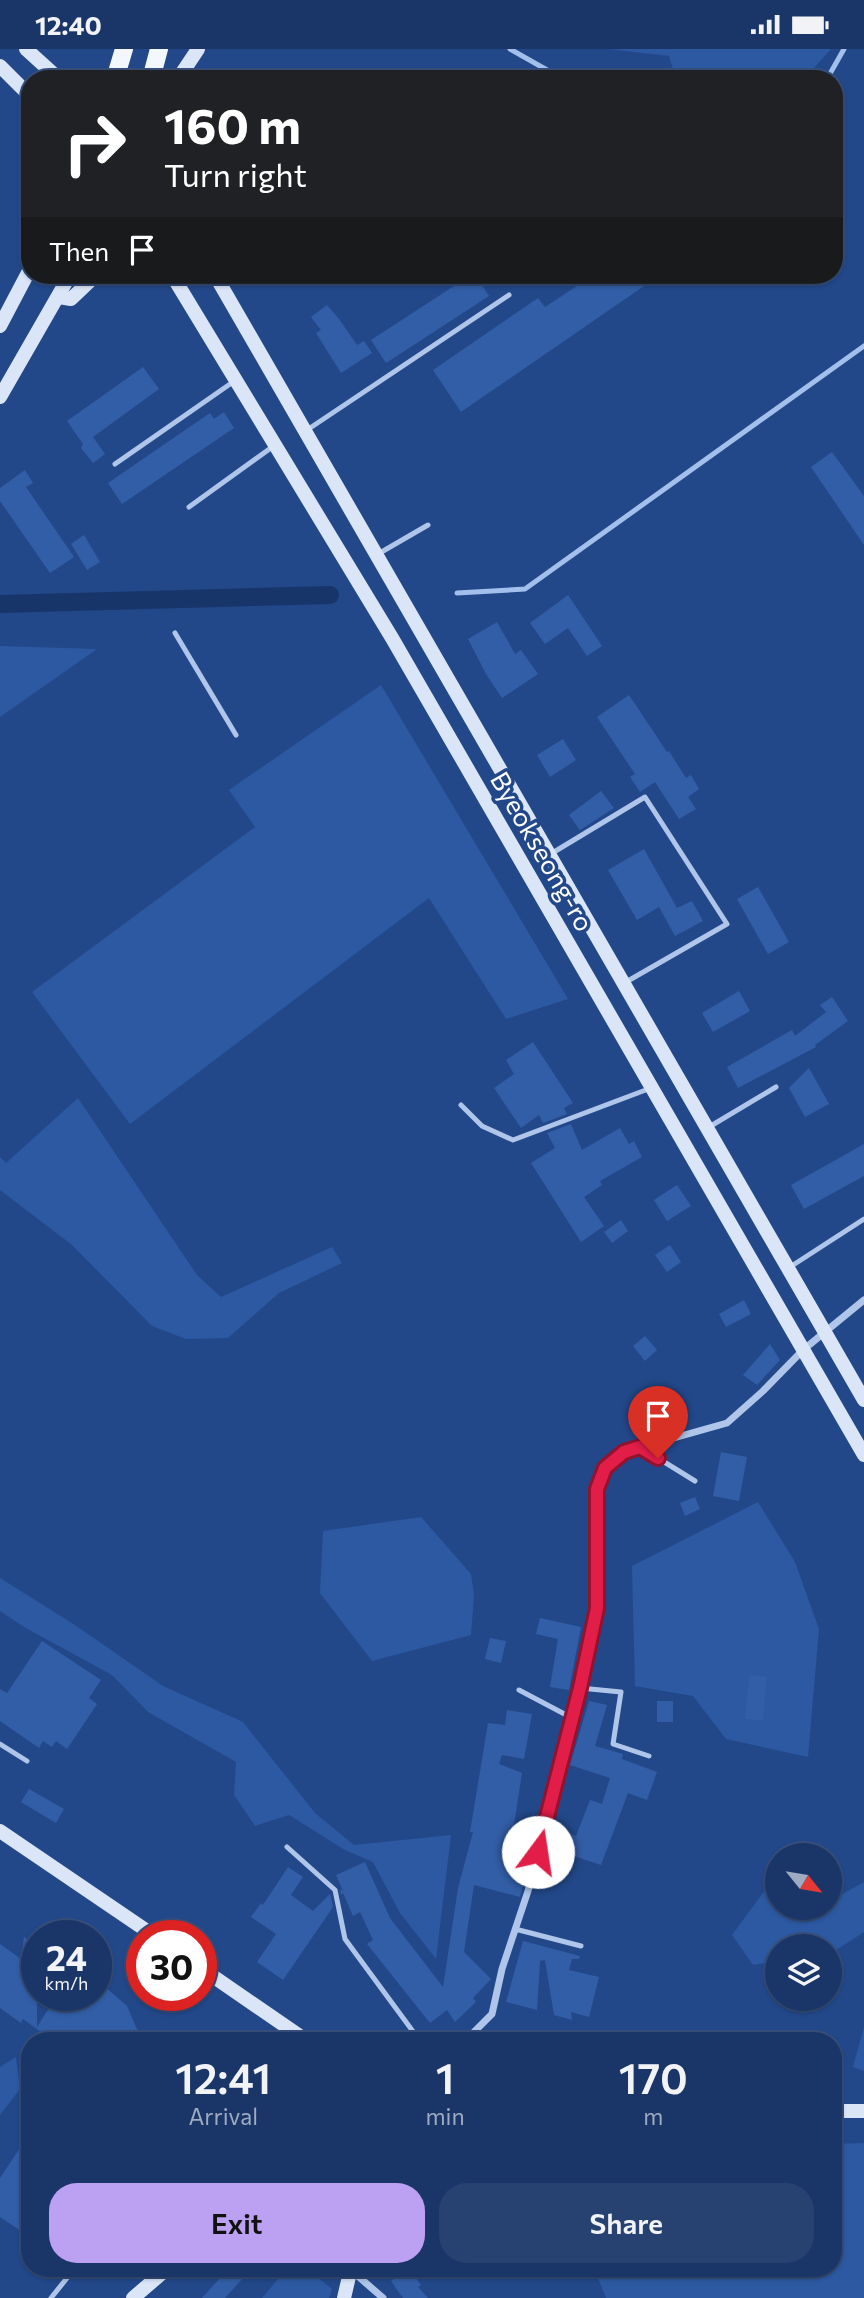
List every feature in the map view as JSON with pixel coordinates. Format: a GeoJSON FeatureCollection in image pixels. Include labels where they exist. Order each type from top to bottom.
{"type":"FeatureCollection","features":[{"type":"Feature","properties":{"kind":"main road"},"geometry":{"type":"LineString","coordinates":[[118,70],[124,49]]}},
{"type":"Feature","properties":{"kind":"main road"},"geometry":{"type":"LineString","coordinates":[[153,70],[159,49]]}},
{"type":"Feature","properties":{"kind":"main road"},"geometry":{"type":"LineString","coordinates":[[30,50],[50,70]]}},
{"type":"Feature","properties":{"kind":"main road"},"geometry":{"type":"LineString","coordinates":[[184,70],[195,54]]}},
{"type":"Feature","properties":{"kind":"main road"},"geometry":{"type":"LineString","coordinates":[[0,66],[21,86]]}},
{"type":"Feature","properties":{"kind":"main road"},"geometry":{"type":"LineString","coordinates":[[0,326],[22,284]]}},
{"type":"Feature","properties":{"kind":"main road"},"geometry":{"type":"LineString","coordinates":[[0,397],[66,284]]}},
{"type":"Feature","properties":{"kind":"main road"},"geometry":{"type":"LineString","coordinates":[[59,297],[71,299],[87,284]]}},
{"type":"Feature","properties":{"kind":"main road","name":"Byeokseong-ro"},"geometry":{"type":"LineString","coordinates":[[177,284],[392,638],[864,1455]]}},
{"type":"Feature","properties":{"kind":"main road","name":"Byeokseong-ro"},"geometry":{"type":"LineString","coordinates":[[221,284],[864,1400]]}},
{"type":"Feature","properties":{"kind":"main road"},"geometry":{"type":"LineString","coordinates":[[231,284],[241,317]]}},
{"type":"Feature","properties":{"kind":"main road"},"geometry":{"type":"LineString","coordinates":[[0,1831],[131,1920]]}},
{"type":"Feature","properties":{"kind":"main road"},"geometry":{"type":"LineString","coordinates":[[217,1979],[294,2032]]}},
{"type":"Feature","properties":{"kind":"main road"},"geometry":{"type":"LineString","coordinates":[[842,2111],[864,2111]]}},
{"type":"Feature","properties":{"kind":"main road"},"geometry":{"type":"LineString","coordinates":[[134,2298],[158,2277]]}},
{"type":"Feature","properties":{"kind":"main road"},"geometry":{"type":"LineString","coordinates":[[344,2298],[349,2277]]}},
{"type":"Feature","properties":{"kind":"street"},"geometry":{"type":"LineString","coordinates":[[474,2032],[492,2014],[502,1969],[528,1891],[580,1688],[597,1608],[597,1489],[605,1468],[624,1452],[727,1423],[803,1350],[864,1300]]}},
{"type":"Feature","properties":{"kind":"street"},"geometry":{"type":"LineString","coordinates":[[360,2277],[383,2298]]}},
{"type":"Feature","properties":{"kind":"lane"},"geometry":{"type":"LineString","coordinates":[[304,432],[509,295]]}},
{"type":"Feature","properties":{"kind":"lane"},"geometry":{"type":"LineString","coordinates":[[115,464],[236,380]]}},
{"type":"Feature","properties":{"kind":"lane"},"geometry":{"type":"LineString","coordinates":[[189,507],[275,445]]}},
{"type":"Feature","properties":{"kind":"lane"},"geometry":{"type":"LineString","coordinates":[[375,555],[428,525]]}},
{"type":"Feature","properties":{"kind":"lane"},"geometry":{"type":"LineString","coordinates":[[175,633],[236,735]]}},
{"type":"Feature","properties":{"kind":"lane"},"geometry":{"type":"LineString","coordinates":[[549,855],[645,797],[727,924],[624,984]]}},
{"type":"Feature","properties":{"kind":"lane"},"geometry":{"type":"LineString","coordinates":[[707,1128],[776,1087]]}},
{"type":"Feature","properties":{"kind":"lane"},"geometry":{"type":"LineString","coordinates":[[461,1105],[482,1126],[513,1140],[651,1088]]}},
{"type":"Feature","properties":{"kind":"lane"},"geometry":{"type":"LineString","coordinates":[[788,1269],[864,1219]]}},
{"type":"Feature","properties":{"kind":"lane"},"geometry":{"type":"LineString","coordinates":[[640,1447],[695,1481]]}},
{"type":"Feature","properties":{"kind":"lane"},"geometry":{"type":"LineString","coordinates":[[580,1688],[621,1692],[613,1744],[649,1756]]}},
{"type":"Feature","properties":{"kind":"lane"},"geometry":{"type":"LineString","coordinates":[[519,1689],[572,1718]]}},
{"type":"Feature","properties":{"kind":"lane"},"geometry":{"type":"LineString","coordinates":[[0,1744],[27,1761]]}},
{"type":"Feature","properties":{"kind":"lane"},"geometry":{"type":"LineString","coordinates":[[287,1847],[335,1890],[345,1939],[412,2032]]}},
{"type":"Feature","properties":{"kind":"lane"},"geometry":{"type":"LineString","coordinates":[[515,1929],[581,1946]]}},
{"type":"Feature","properties":{"kind":"lane"},"geometry":{"type":"LineString","coordinates":[[51,2298],[68,2277]]}},
{"type":"Feature","properties":{"kind":"shaded area"},"geometry":{"type":"Polygon","coordinates":[[[609,49],[831,49],[812,70],[673,70],[669,56],[609,49]]]}},
{"type":"Feature","properties":{"kind":"shaded area"},"geometry":{"type":"Polygon","coordinates":[[[0,646],[97,649],[0,717],[0,646]]]}},
{"type":"Feature","properties":{"kind":"shaded area"},"geometry":{"type":"Polygon","coordinates":[[[381,685],[568,999],[506,1019],[429,898],[130,1124],[32,992],[255,827],[229,790],[381,685]]]}},
{"type":"Feature","properties":{"kind":"shaded area"},"geometry":{"type":"Polygon","coordinates":[[[78,1098],[197,1275],[221,1297],[332,1247],[342,1263],[279,1293],[228,1338],[186,1339],[152,1326],[72,1245],[0,1190],[0,1157],[6,1163],[78,1098]]]}},
{"type":"Feature","properties":{"kind":"shaded area"},"geometry":{"type":"Polygon","coordinates":[[[758,1502],[795,1562],[819,1629],[808,1757],[726,1739],[693,1696],[635,1686],[632,1566],[758,1502]]]}},
{"type":"Feature","properties":{"kind":"shaded area"},"geometry":{"type":"Polygon","coordinates":[[[421,1517],[471,1574],[474,1595],[471,1635],[372,1661],[320,1593],[323,1531],[421,1517]]]}},
{"type":"Feature","properties":{"kind":"shaded area"},"geometry":{"type":"Polygon","coordinates":[[[0,1578],[75,1625],[163,1686],[243,1722],[315,1813],[354,1845],[451,1835],[436,1959],[400,1913],[373,1862],[345,1850],[289,1815],[255,1826],[234,1795],[236,1762],[148,1712],[112,1675],[0,1611],[0,1578]]]}},
{"type":"Feature","properties":{"kind":"shaded area"},"geometry":{"type":"Polygon","coordinates":[[[864,1882],[864,1932],[842,1946],[842,1934],[765,1934],[765,1963],[753,1965],[732,1935],[765,1890],[765,1920],[842,1920],[842,1894],[864,1882]]]}},
{"type":"Feature","properties":{"kind":"shaded area"},"geometry":{"type":"Polygon","coordinates":[[[864,2027],[864,2071],[853,2067],[864,2027]]]}},
{"type":"Feature","properties":{"kind":"shaded area"},"geometry":{"type":"Polygon","coordinates":[[[16,2057],[20,2089],[0,2115],[0,2067],[16,2057]]]}},
{"type":"Feature","properties":{"kind":"shaded area"},"geometry":{"type":"Polygon","coordinates":[[[864,2143],[864,2298],[606,2298],[598,2277],[842,2277],[842,2144],[864,2143]]]}},
{"type":"Feature","properties":{"kind":"shaded area"},"geometry":{"type":"Polygon","coordinates":[[[317,2277],[332,2289],[329,2298],[262,2298],[278,2279],[317,2277]]]}},
{"type":"Feature","properties":{"kind":"building"},"geometry":{"type":"Polygon","coordinates":[[[457,284],[481,284],[489,296],[386,363],[371,340],[457,284]]]}},
{"type":"Feature","properties":{"kind":"building"},"geometry":{"type":"Polygon","coordinates":[[[580,284],[647,284],[461,412],[433,370],[538,298],[545,307],[580,284]]]}},
{"type":"Feature","properties":{"kind":"building"},"geometry":{"type":"Polygon","coordinates":[[[327,305],[357,345],[364,341],[372,353],[341,373],[316,333],[321,330],[311,317],[327,305]]]}},
{"type":"Feature","properties":{"kind":"building"},"geometry":{"type":"Polygon","coordinates":[[[143,367],[159,389],[93,437],[105,454],[93,463],[81,448],[83,444],[67,421],[143,367]]]}},
{"type":"Feature","properties":{"kind":"building"},"geometry":{"type":"Polygon","coordinates":[[[224,412],[234,428],[122,504],[108,483],[210,413],[214,419],[224,412]]]}},
{"type":"Feature","properties":{"kind":"building"},"geometry":{"type":"Polygon","coordinates":[[[832,452],[864,496],[864,545],[811,467],[832,452]]]}},
{"type":"Feature","properties":{"kind":"building"},"geometry":{"type":"Polygon","coordinates":[[[25,470],[33,483],[26,487],[74,557],[50,573],[0,501],[0,488],[25,470]]]}},
{"type":"Feature","properties":{"kind":"building"},"geometry":{"type":"Polygon","coordinates":[[[84,535],[100,562],[87,570],[71,544],[84,535]]]}},
{"type":"Feature","properties":{"kind":"building"},"geometry":{"type":"Polygon","coordinates":[[[568,595],[602,646],[587,656],[568,628],[545,644],[530,623],[568,595]]]}},
{"type":"Feature","properties":{"kind":"building"},"geometry":{"type":"Polygon","coordinates":[[[497,622],[515,654],[521,650],[538,674],[502,698],[468,639],[497,622]]]}},
{"type":"Feature","properties":{"kind":"building"},"geometry":{"type":"Polygon","coordinates":[[[629,695],[686,778],[691,775],[699,789],[688,797],[696,809],[679,819],[655,782],[640,792],[630,777],[635,774],[597,717],[629,695]]]}},
{"type":"Feature","properties":{"kind":"building"},"geometry":{"type":"Polygon","coordinates":[[[563,739],[576,760],[550,777],[537,755],[563,739]]]}},
{"type":"Feature","properties":{"kind":"building"},"geometry":{"type":"Polygon","coordinates":[[[601,791],[614,808],[580,830],[569,815],[601,791]]]}},
{"type":"Feature","properties":{"kind":"building"},"geometry":{"type":"Polygon","coordinates":[[[644,849],[677,908],[692,901],[703,921],[675,936],[659,907],[637,920],[608,870],[644,849]]]}},
{"type":"Feature","properties":{"kind":"building"},"geometry":{"type":"Polygon","coordinates":[[[758,887],[789,942],[768,954],[737,899],[758,887]]]}},
{"type":"Feature","properties":{"kind":"building"},"geometry":{"type":"Polygon","coordinates":[[[739,991],[750,1011],[713,1032],[702,1013],[739,991]]]}},
{"type":"Feature","properties":{"kind":"building"},"geometry":{"type":"Polygon","coordinates":[[[832,997],[848,1021],[815,1045],[816,1047],[738,1088],[727,1067],[792,1030],[795,1036],[826,1012],[820,1005],[832,997]]]}},
{"type":"Feature","properties":{"kind":"building"},"geometry":{"type":"Polygon","coordinates":[[[533,1042],[573,1103],[564,1108],[567,1114],[543,1123],[539,1115],[521,1128],[494,1088],[514,1074],[506,1060],[533,1042]]]}},
{"type":"Feature","properties":{"kind":"building"},"geometry":{"type":"Polygon","coordinates":[[[809,1068],[829,1104],[805,1117],[789,1088],[809,1068]]]}},
{"type":"Feature","properties":{"kind":"building"},"geometry":{"type":"Polygon","coordinates":[[[571,1124],[582,1150],[620,1128],[629,1144],[634,1141],[642,1157],[600,1181],[602,1185],[584,1197],[604,1226],[581,1242],[531,1163],[555,1148],[547,1133],[571,1124]]]}},
{"type":"Feature","properties":{"kind":"building"},"geometry":{"type":"Polygon","coordinates":[[[864,1144],[864,1176],[804,1209],[791,1185],[864,1144]]]}},
{"type":"Feature","properties":{"kind":"building"},"geometry":{"type":"Polygon","coordinates":[[[677,1185],[691,1206],[667,1221],[654,1200],[677,1185]]]}},
{"type":"Feature","properties":{"kind":"building"},"geometry":{"type":"Polygon","coordinates":[[[621,1220],[628,1231],[612,1243],[604,1232],[621,1220]]]}},
{"type":"Feature","properties":{"kind":"building"},"geometry":{"type":"Polygon","coordinates":[[[670,1245],[681,1262],[667,1272],[655,1255],[670,1245]]]}},
{"type":"Feature","properties":{"kind":"building"},"geometry":{"type":"Polygon","coordinates":[[[744,1300],[751,1314],[726,1327],[719,1314],[744,1300]]]}},
{"type":"Feature","properties":{"kind":"building"},"geometry":{"type":"Polygon","coordinates":[[[645,1336],[657,1350],[645,1361],[633,1346],[645,1336]]]}},
{"type":"Feature","properties":{"kind":"building"},"geometry":{"type":"Polygon","coordinates":[[[770,1344],[780,1360],[757,1385],[743,1375],[770,1344]]]}},
{"type":"Feature","properties":{"kind":"building"},"geometry":{"type":"Polygon","coordinates":[[[721,1452],[747,1457],[739,1501],[713,1496],[721,1452]]]}},
{"type":"Feature","properties":{"kind":"building"},"geometry":{"type":"Polygon","coordinates":[[[695,1497],[700,1509],[685,1516],[680,1503],[695,1497]]]}},
{"type":"Feature","properties":{"kind":"building"},"geometry":{"type":"Polygon","coordinates":[[[540,1618],[581,1627],[569,1690],[550,1687],[558,1639],[536,1634],[540,1618]]]}},
{"type":"Feature","properties":{"kind":"building"},"geometry":{"type":"Polygon","coordinates":[[[490,1638],[506,1641],[501,1663],[485,1659],[490,1638]]]}},
{"type":"Feature","properties":{"kind":"building"},"geometry":{"type":"Polygon","coordinates":[[[42,1641],[101,1680],[89,1698],[97,1704],[67,1749],[56,1741],[52,1747],[43,1741],[39,1748],[0,1721],[0,1689],[7,1693],[42,1641]]]}},
{"type":"Feature","properties":{"kind":"building"},"geometry":{"type":"Polygon","coordinates":[[[749,1675],[767,1677],[763,1721],[745,1719],[749,1675]]]}},
{"type":"Feature","properties":{"kind":"building"},"geometry":{"type":"Polygon","coordinates":[[[589,1701],[607,1705],[595,1746],[623,1754],[622,1759],[657,1772],[647,1800],[628,1793],[601,1865],[565,1853],[571,1834],[576,1836],[590,1800],[602,1804],[610,1778],[570,1765],[589,1701]]]}},
{"type":"Feature","properties":{"kind":"building"},"geometry":{"type":"Polygon","coordinates":[[[657,1701],[673,1701],[673,1722],[657,1722],[657,1701]]]}},
{"type":"Feature","properties":{"kind":"building"},"geometry":{"type":"Polygon","coordinates":[[[507,1710],[532,1714],[524,1759],[502,1755],[499,1764],[522,1773],[509,1857],[529,1862],[520,1897],[474,1885],[464,1952],[491,1979],[473,1998],[476,2002],[455,2022],[447,2010],[430,2023],[367,1944],[373,1940],[360,1912],[353,1916],[343,1893],[341,1895],[340,1889],[343,1891],[336,1875],[365,1862],[390,1918],[443,1987],[458,1888],[473,1832],[470,1832],[488,1723],[505,1725],[507,1710]]]}},
{"type":"Feature","properties":{"kind":"building"},"geometry":{"type":"Polygon","coordinates":[[[29,1789],[64,1809],[56,1823],[21,1802],[29,1789]]]}},
{"type":"Feature","properties":{"kind":"building"},"geometry":{"type":"Polygon","coordinates":[[[288,1867],[303,1877],[291,1895],[313,1911],[330,1894],[333,1907],[283,1980],[257,1962],[276,1934],[251,1917],[261,1903],[263,1905],[288,1867]]]}},
{"type":"Feature","properties":{"kind":"building"},"geometry":{"type":"Polygon","coordinates":[[[523,1941],[580,1956],[579,1959],[572,1959],[569,1970],[599,1977],[589,2017],[571,2012],[572,2020],[554,2015],[545,1960],[540,1961],[537,2010],[506,2002],[523,1941]]]}},
{"type":"Feature","properties":{"kind":"building"},"geometry":{"type":"Polygon","coordinates":[[[0,1944],[21,1959],[21,2011],[37,2011],[37,2027],[47,2011],[112,2011],[112,1993],[126,2005],[126,2011],[129,2011],[138,2032],[41,2032],[23,2019],[21,2023],[0,2008],[0,1944]]]}},
{"type":"Feature","properties":{"kind":"building"},"geometry":{"type":"Polygon","coordinates":[[[21,2146],[21,2231],[0,2217],[0,2178],[21,2146]]]}},
{"type":"Feature","properties":{"kind":"building"},"geometry":{"type":"Polygon","coordinates":[[[221,2277],[242,2279],[225,2298],[202,2298],[221,2277]]]}},
{"type":"Feature","properties":{"kind":"building"},"geometry":{"type":"Polygon","coordinates":[[[396,2277],[415,2277],[421,2285],[418,2287],[428,2298],[403,2298],[391,2281],[396,2277]]]}},
{"type":"Feature","properties":{"kind":"waterway"},"geometry":{"type":"LineString","coordinates":[[510,49],[547,70]]}},
{"type":"Feature","properties":{"kind":"waterway"},"geometry":{"type":"LineString","coordinates":[[832,70],[844,49]]}},
{"type":"Feature","properties":{"kind":"waterway"},"geometry":{"type":"LineString","coordinates":[[457,593],[525,589],[864,346]]}},
{"type":"Feature","properties":{"kind":"waterway"},"geometry":{"type":"LineString","coordinates":[[0,604],[330,595]]}},
{"type":"Feature","properties":{"kind":"route"},"geometry":{"type":"LineString","coordinates":[[538,1852],[580,1688],[597,1608],[597,1489],[605,1468],[624,1452],[640,1447],[658,1458]]}}]}
